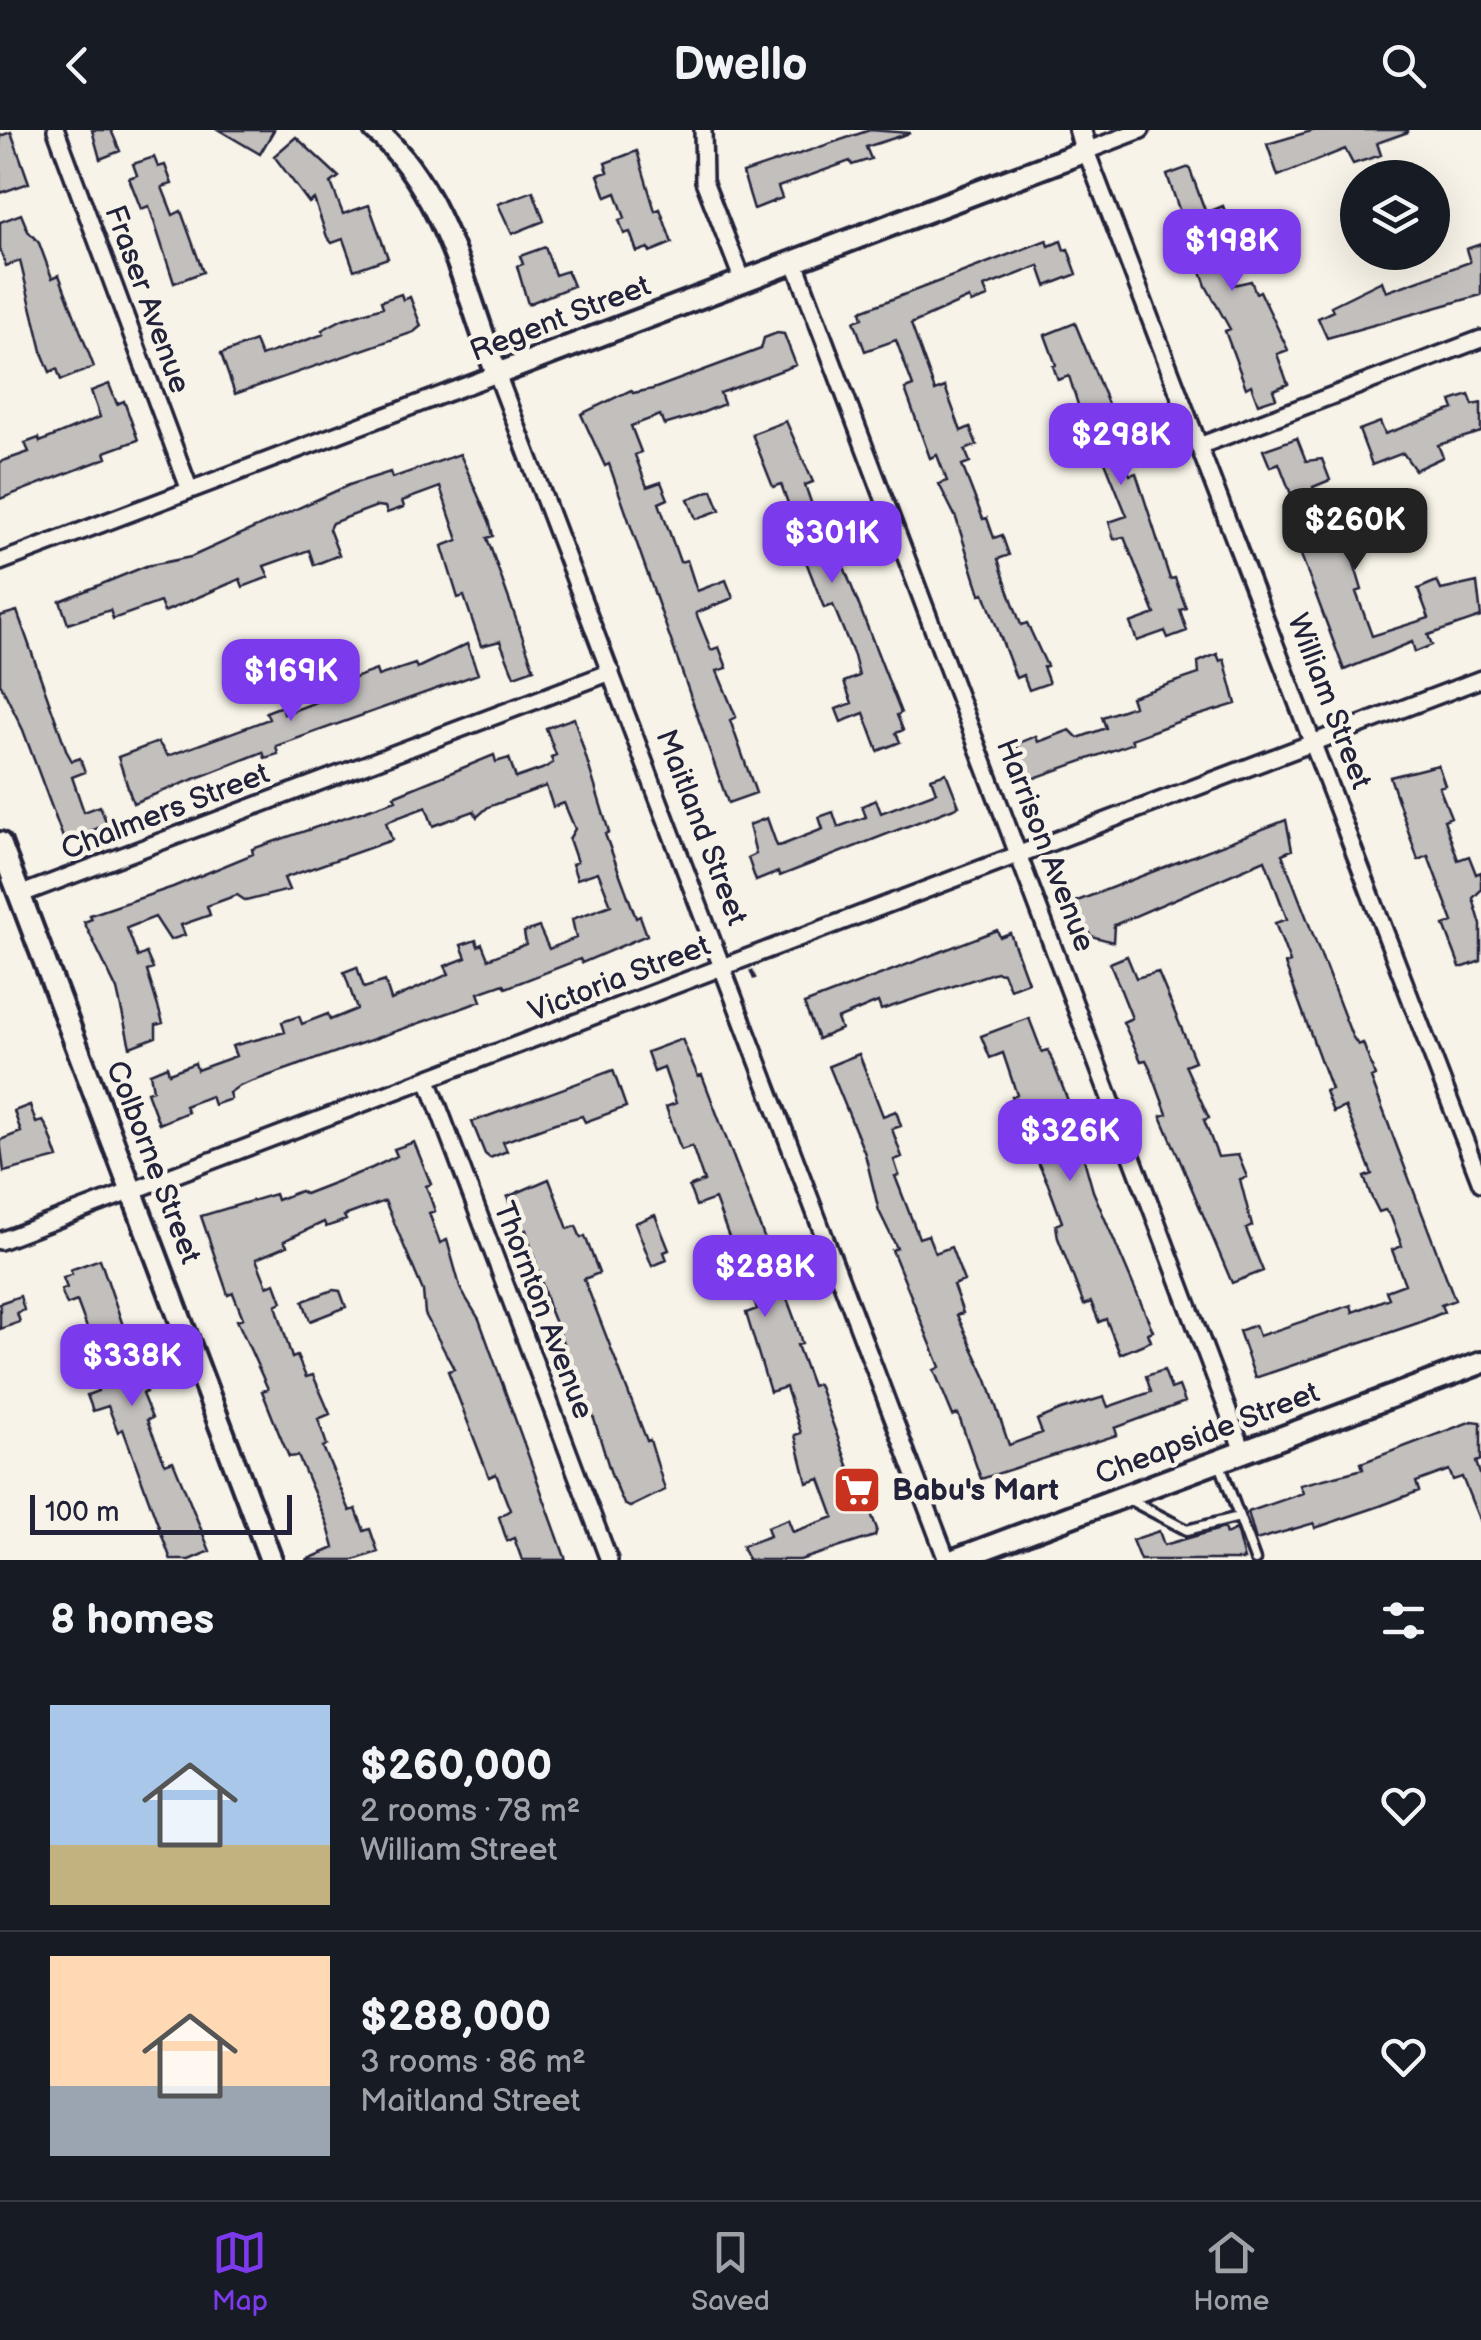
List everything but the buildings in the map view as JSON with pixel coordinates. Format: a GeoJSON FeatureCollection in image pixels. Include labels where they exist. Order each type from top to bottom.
{"type":"FeatureCollection","features":[{"type":"Feature","properties":{"kind":"street","name":"Fraser Avenue"},"geometry":{"type":"LineString","coordinates":[[56,130],[188,488]]}},
{"type":"Feature","properties":{"kind":"street","name":"Maitland Street"},"geometry":{"type":"LineString","coordinates":[[375,130],[391,144],[436,211],[951,1560]]}},
{"type":"Feature","properties":{"kind":"street"},"geometry":{"type":"LineString","coordinates":[[703,130],[704,181],[743,281]]}},
{"type":"Feature","properties":{"kind":"street","name":"Regent Street"},"geometry":{"type":"LineString","coordinates":[[0,562],[743,281],[1083,140],[1140,130]]}},
{"type":"Feature","properties":{"kind":"street","name":"William Street"},"geometry":{"type":"LineString","coordinates":[[1083,140],[1481,1182]]}},
{"type":"Feature","properties":{"kind":"street","name":"Harrison Avenue"},"geometry":{"type":"LineString","coordinates":[[794,260],[1243,1451]]}},
{"type":"Feature","properties":{"kind":"street"},"geometry":{"type":"LineString","coordinates":[[1199,446],[1481,339]]}},
{"type":"Feature","properties":{"kind":"street","name":"Chalmers Street"},"geometry":{"type":"LineString","coordinates":[[19,895],[611,672]]}},
{"type":"Feature","properties":{"kind":"street","name":"Victoria Street"},"geometry":{"type":"LineString","coordinates":[[0,1241],[1481,679]]}},
{"type":"Feature","properties":{"kind":"street","name":"Colborne Street"},"geometry":{"type":"LineString","coordinates":[[0,843],[271,1560]]}},
{"type":"Feature","properties":{"kind":"street","name":"Thornton Avenue"},"geometry":{"type":"LineString","coordinates":[[428,1080],[608,1560]]}},
{"type":"Feature","properties":{"kind":"street","name":"Cheapside Street"},"geometry":{"type":"LineString","coordinates":[[951,1560],[1481,1362]]}},
{"type":"Feature","properties":{"kind":"lane"},"geometry":{"type":"LineString","coordinates":[[1218,1460],[1255,1560]]}},
{"type":"Feature","properties":{"kind":"lane"},"geometry":{"type":"LineString","coordinates":[[1124,1496],[1187,1530],[1240,1516]]}},
{"type":"Feature","properties":{"kind":"path"},"geometry":{"type":"LineString","coordinates":[[751,970],[756,982]]}},
{"type":"Feature","properties":{"kind":"place","name":"Babu's Mart"},"geometry":{"type":"Point","coordinates":[857,1490]}}]}
